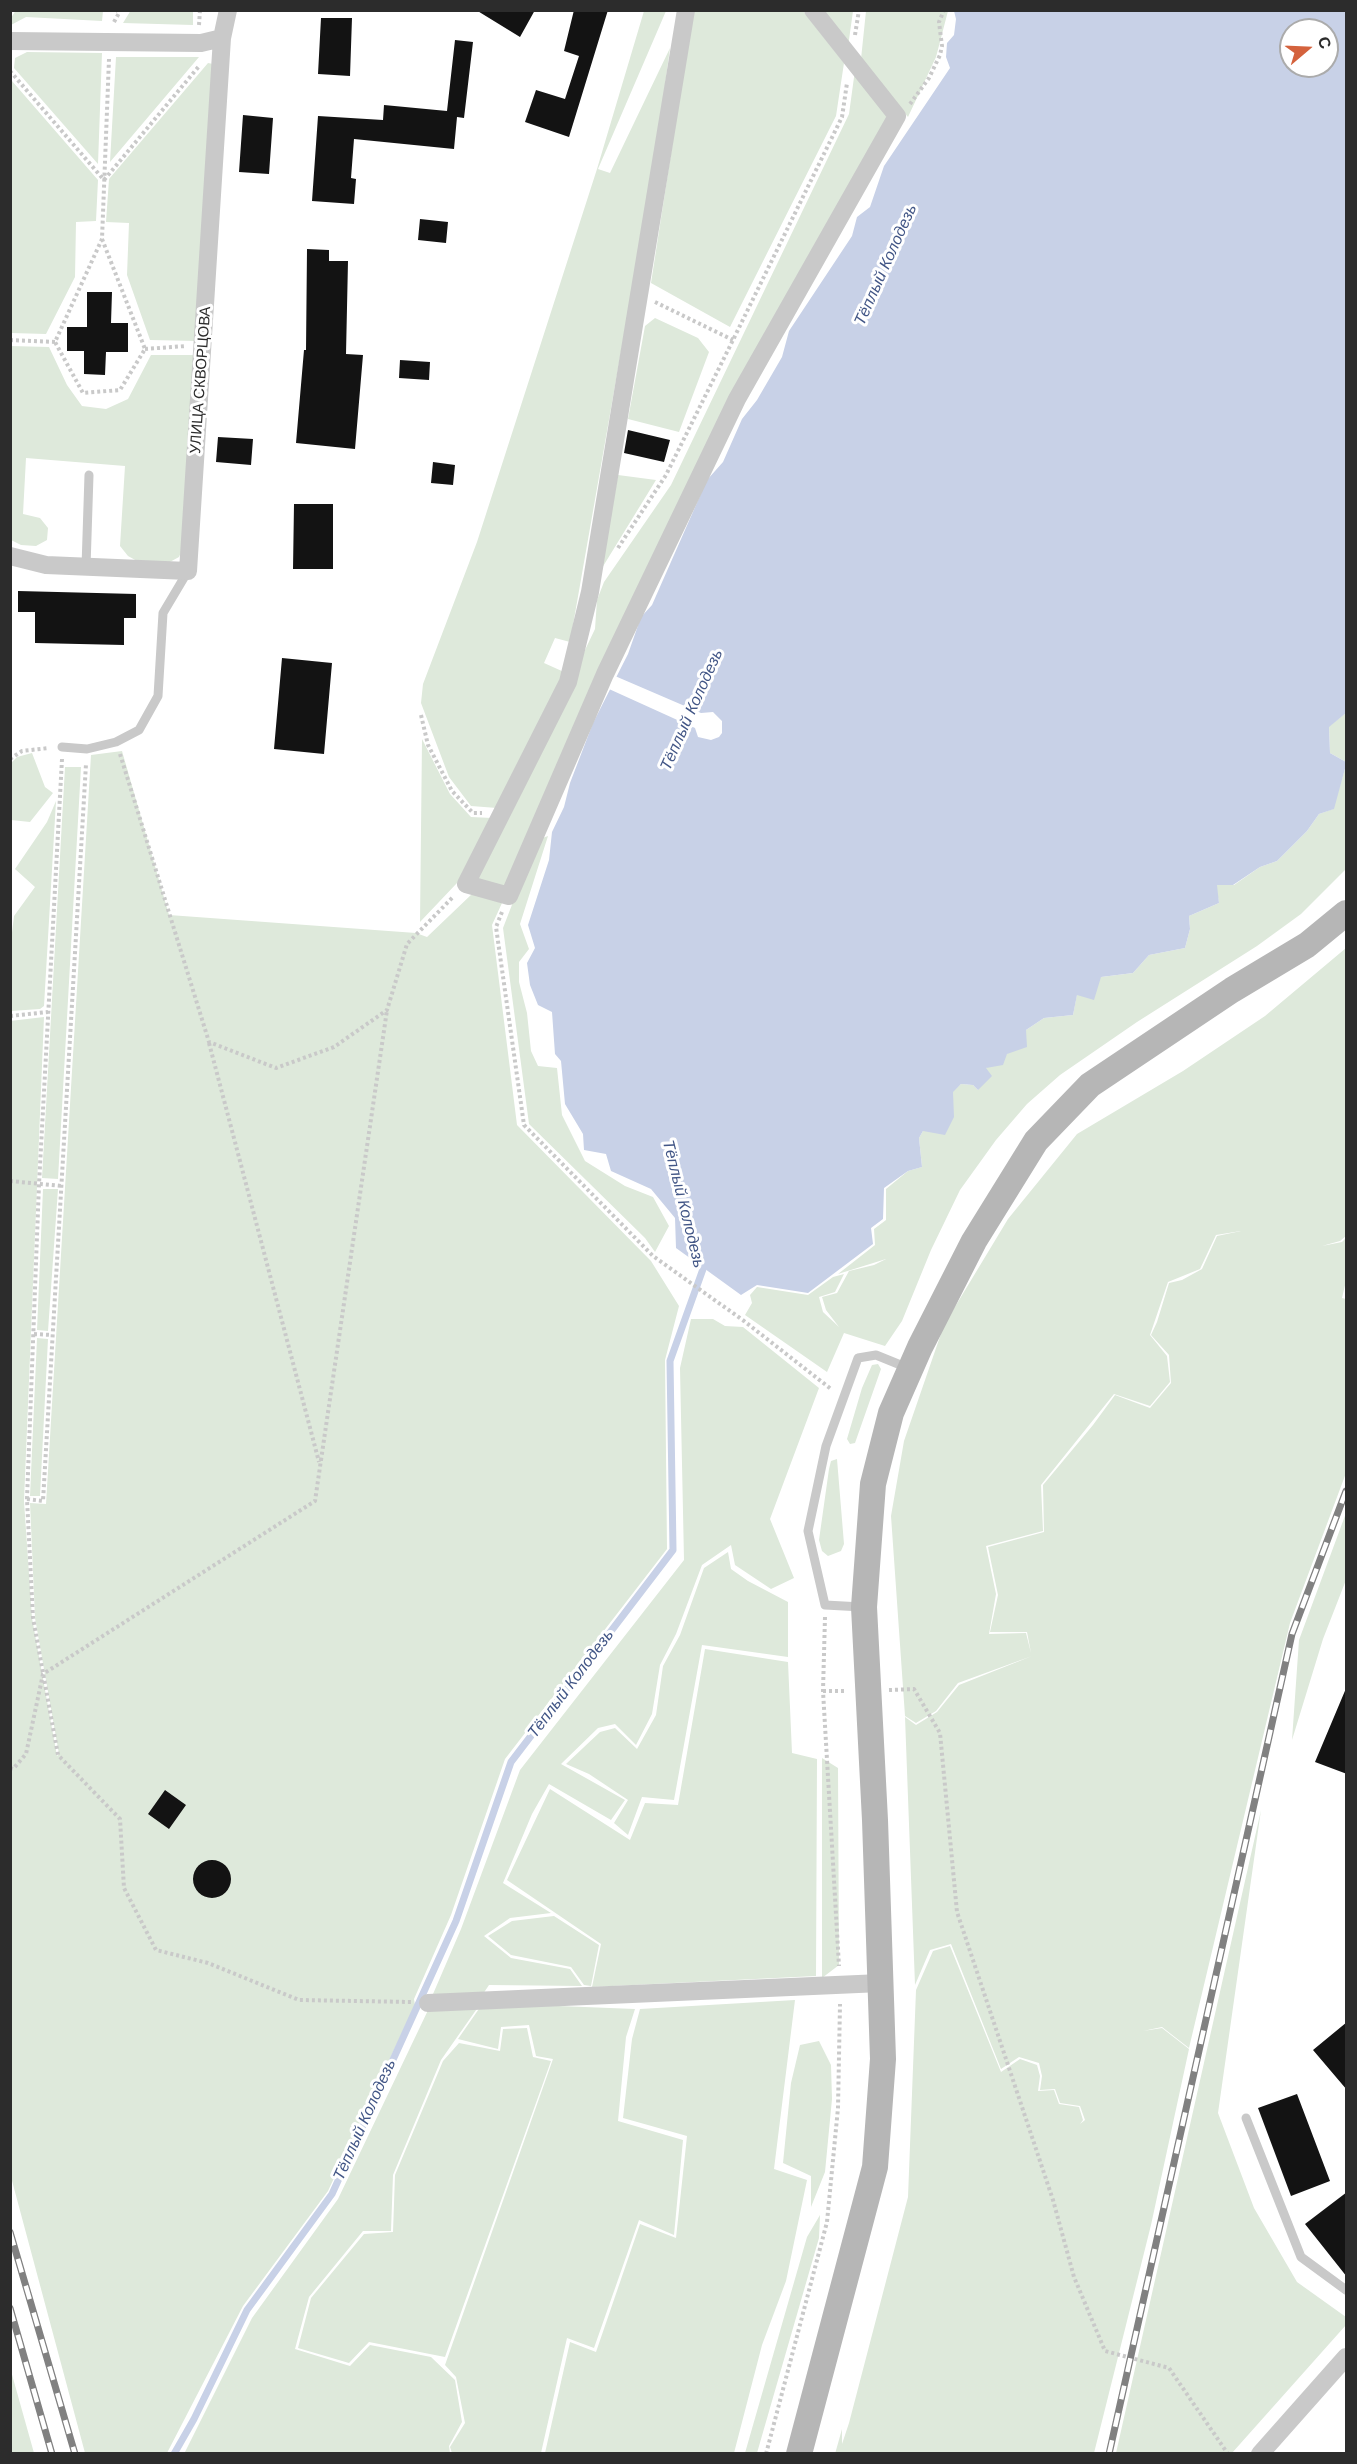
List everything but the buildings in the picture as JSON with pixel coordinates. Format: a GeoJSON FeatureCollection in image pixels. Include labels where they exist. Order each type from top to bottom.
{"type":"FeatureCollection","features":[{"type":"Feature","properties":{"kind":"main road"},"geometry":{"type":"LineString","coordinates":[[799,2454],[875,2167],[883,2059],[875,1820],[864,1607],[873,1484],[891,1413],[910,1369],[975,1241],[1036,1141],[1090,1085],[1232,990],[1307,945],[1347,913]]}},
{"type":"Feature","properties":{"kind":"street","name":"УЛИЦА СКВОРЦОВА"},"geometry":{"type":"LineString","coordinates":[[188,571],[222,38],[228,10]]}},
{"type":"Feature","properties":{"kind":"street"},"geometry":{"type":"LineString","coordinates":[[686,10],[590,592],[568,682],[466,884],[509,896],[605,674],[737,399],[897,116],[813,10]]}},
{"type":"Feature","properties":{"kind":"street"},"geometry":{"type":"LineString","coordinates":[[10,41],[201,43],[222,38]]}},
{"type":"Feature","properties":{"kind":"street"},"geometry":{"type":"LineString","coordinates":[[10,556],[46,565],[188,571]]}},
{"type":"Feature","properties":{"kind":"street"},"geometry":{"type":"LineString","coordinates":[[419,2003],[881,1983]]}},
{"type":"Feature","properties":{"kind":"street"},"geometry":{"type":"LineString","coordinates":[[1260,2454],[1347,2357]]}},
{"type":"Feature","properties":{"kind":"lane"},"geometry":{"type":"LineString","coordinates":[[86,567],[88,475]]}},
{"type":"Feature","properties":{"kind":"lane"},"geometry":{"type":"LineString","coordinates":[[62,747],[87,749],[116,742],[140,730],[158,696],[163,613],[188,571]]}},
{"type":"Feature","properties":{"kind":"lane"},"geometry":{"type":"LineString","coordinates":[[864,1607],[825,1605],[808,1531],[826,1446],[858,1358],[876,1355],[910,1369]]}},
{"type":"Feature","properties":{"kind":"lane"},"geometry":{"type":"LineString","coordinates":[[1246,2118],[1301,2257],[1347,2290]]}},
{"type":"Feature","properties":{"kind":"path"},"geometry":{"type":"LineString","coordinates":[[199,29],[200,10]]}},
{"type":"Feature","properties":{"kind":"path"},"geometry":{"type":"LineString","coordinates":[[615,553],[666,475],[842,117],[859,10]]}},
{"type":"Feature","properties":{"kind":"path"},"geometry":{"type":"LineString","coordinates":[[897,116],[913,102],[940,55],[942,46],[939,22],[944,10]]}},
{"type":"Feature","properties":{"kind":"path"},"geometry":{"type":"LineString","coordinates":[[55,342],[102,238],[110,29],[119,11]]}},
{"type":"Feature","properties":{"kind":"path"},"geometry":{"type":"LineString","coordinates":[[105,180],[222,38]]}},
{"type":"Feature","properties":{"kind":"path"},"geometry":{"type":"LineString","coordinates":[[10,71],[105,180]]}},
{"type":"Feature","properties":{"kind":"path"},"geometry":{"type":"LineString","coordinates":[[102,238],[144,349]]}},
{"type":"Feature","properties":{"kind":"path"},"geometry":{"type":"LineString","coordinates":[[639,294],[733,340]]}},
{"type":"Feature","properties":{"kind":"path"},"geometry":{"type":"LineString","coordinates":[[10,340],[55,342]]}},
{"type":"Feature","properties":{"kind":"path"},"geometry":{"type":"LineString","coordinates":[[55,342],[83,393],[120,390],[144,349]]}},
{"type":"Feature","properties":{"kind":"path"},"geometry":{"type":"LineString","coordinates":[[144,349],[203,345]]}},
{"type":"Feature","properties":{"kind":"path"},"geometry":{"type":"LineString","coordinates":[[421,715],[428,745],[452,792],[473,813],[502,812]]}},
{"type":"Feature","properties":{"kind":"path"},"geometry":{"type":"LineString","coordinates":[[116,742],[209,1042],[320,1466]]}},
{"type":"Feature","properties":{"kind":"path"},"geometry":{"type":"LineString","coordinates":[[10,759],[22,751],[62,747],[39,1184],[27,1499],[33,1618],[58,1755],[120,1819],[124,1888],[156,1950],[208,1963],[299,2000],[419,2003]]}},
{"type":"Feature","properties":{"kind":"path"},"geometry":{"type":"LineString","coordinates":[[62,762],[70,762]]}},
{"type":"Feature","properties":{"kind":"path"},"geometry":{"type":"LineString","coordinates":[[27,1499],[43,1501],[86,763],[78,763]]}},
{"type":"Feature","properties":{"kind":"path"},"geometry":{"type":"LineString","coordinates":[[10,1768],[13,1769],[26,1754],[43,1674],[315,1501],[387,1010],[407,944],[466,884]]}},
{"type":"Feature","properties":{"kind":"path"},"geometry":{"type":"LineString","coordinates":[[509,896],[496,927],[524,1125],[653,1256],[744,1321],[843,1399]]}},
{"type":"Feature","properties":{"kind":"path"},"geometry":{"type":"LineString","coordinates":[[209,1042],[276,1068],[334,1047],[387,1010]]}},
{"type":"Feature","properties":{"kind":"path"},"geometry":{"type":"LineString","coordinates":[[10,1016],[48,1012]]}},
{"type":"Feature","properties":{"kind":"path"},"geometry":{"type":"LineString","coordinates":[[10,1181],[62,1186]]}},
{"type":"Feature","properties":{"kind":"path"},"geometry":{"type":"LineString","coordinates":[[34,1334],[52,1335]]}},
{"type":"Feature","properties":{"kind":"path"},"geometry":{"type":"LineString","coordinates":[[766,2454],[827,2222],[838,2108],[840,1984],[823,1690],[825,1605]]}},
{"type":"Feature","properties":{"kind":"path"},"geometry":{"type":"LineString","coordinates":[[823,1690],[914,1689],[940,1733],[957,1912],[1053,2200],[1074,2277],[1105,2351],[1169,2368],[1228,2454]]}},
{"type":"Feature","properties":{"kind":"green space"},"geometry":{"type":"Polygon","coordinates":[[[16,10],[103,11],[102,21],[26,17],[11,25],[11,18],[16,10]]]}},
{"type":"Feature","properties":{"kind":"green space"},"geometry":{"type":"Polygon","coordinates":[[[131,10],[193,11],[193,25],[123,23],[131,10]]]}},
{"type":"Feature","properties":{"kind":"green space"},"geometry":{"type":"Polygon","coordinates":[[[644,11],[666,11],[598,169],[610,173],[670,48],[656,152],[570,642],[555,638],[544,663],[564,672],[497,808],[471,806],[449,777],[421,703],[423,684],[477,542],[597,169],[644,11]]]}},
{"type":"Feature","properties":{"kind":"green space"},"geometry":{"type":"Polygon","coordinates":[[[693,11],[803,11],[844,63],[836,116],[730,327],[651,283],[693,11]]]}},
{"type":"Feature","properties":{"kind":"green space"},"geometry":{"type":"Polygon","coordinates":[[[821,11],[853,11],[848,47],[821,11]]]}},
{"type":"Feature","properties":{"kind":"green space"},"geometry":{"type":"Polygon","coordinates":[[[866,11],[948,11],[936,57],[908,117],[861,59],[866,11]]]}},
{"type":"Feature","properties":{"kind":"green space"},"geometry":{"type":"Polygon","coordinates":[[[27,52],[102,53],[98,164],[14,68],[15,58],[27,52]]]}},
{"type":"Feature","properties":{"kind":"green space"},"geometry":{"type":"Polygon","coordinates":[[[116,57],[199,57],[110,162],[116,57]]]}},
{"type":"Feature","properties":{"kind":"green space"},"geometry":{"type":"Polygon","coordinates":[[[208,63],[213,64],[197,341],[150,340],[127,275],[129,223],[106,222],[109,179],[208,63]]]}},
{"type":"Feature","properties":{"kind":"green space"},"geometry":{"type":"Polygon","coordinates":[[[855,70],[892,117],[746,366],[508,887],[476,879],[595,629],[597,600],[604,582],[671,485],[849,114],[855,70]]]}},
{"type":"Feature","properties":{"kind":"green space"},"geometry":{"type":"Polygon","coordinates":[[[12,81],[98,180],[96,221],[76,222],[75,277],[46,334],[11,333],[12,81]]]}},
{"type":"Feature","properties":{"kind":"green space"},"geometry":{"type":"Polygon","coordinates":[[[655,318],[698,338],[709,352],[679,432],[628,419],[645,326],[655,318]]]}},
{"type":"Feature","properties":{"kind":"green space"},"geometry":{"type":"Polygon","coordinates":[[[10,346],[49,347],[67,385],[82,406],[106,409],[128,399],[151,355],[196,355],[184,546],[179,557],[168,563],[137,561],[128,556],[120,546],[125,466],[26,458],[23,514],[40,518],[48,528],[47,540],[36,546],[21,545],[11,540],[10,346]]]}},
{"type":"Feature","properties":{"kind":"green space"},"geometry":{"type":"Polygon","coordinates":[[[618,475],[656,480],[602,568],[618,475]]]}},
{"type":"Feature","properties":{"kind":"green space"},"geometry":{"type":"Polygon","coordinates":[[[1346,713],[1346,762],[1330,753],[1329,726],[1346,713]]]}},
{"type":"Feature","properties":{"kind":"green space"},"geometry":{"type":"Polygon","coordinates":[[[422,739],[450,794],[471,817],[492,818],[457,883],[420,922],[422,739]]]}},
{"type":"Feature","properties":{"kind":"green space"},"geometry":{"type":"Polygon","coordinates":[[[122,751],[169,915],[416,933],[427,937],[473,893],[502,903],[492,925],[517,1125],[651,1261],[679,1306],[665,1360],[667,1549],[505,1759],[451,1915],[414,1999],[415,2005],[328,2191],[243,2306],[167,2453],[85,2453],[11,2177],[10,1021],[44,1017],[24,1501],[32,1618],[57,1756],[59,1754],[35,1618],[30,1503],[46,1504],[91,755],[122,751]]]}},
{"type":"Feature","properties":{"kind":"green space"},"geometry":{"type":"Polygon","coordinates":[[[32,753],[45,787],[53,793],[30,822],[11,820],[11,763],[17,757],[32,753]]]}},
{"type":"Feature","properties":{"kind":"green space"},"geometry":{"type":"Polygon","coordinates":[[[1346,765],[1346,869],[1301,914],[1257,946],[1137,1022],[1060,1075],[1027,1104],[996,1140],[960,1190],[931,1250],[902,1321],[885,1346],[844,1333],[827,1372],[745,1315],[752,1303],[750,1295],[757,1287],[808,1295],[833,1277],[844,1274],[835,1292],[819,1297],[823,1312],[839,1327],[826,1310],[822,1297],[837,1293],[849,1271],[874,1265],[886,1259],[838,1274],[875,1245],[874,1229],[886,1220],[886,1189],[908,1171],[922,1167],[919,1138],[923,1131],[953,1103],[952,1092],[961,1084],[973,1085],[978,1090],[986,1068],[1007,1054],[1026,1030],[1044,1018],[1073,1015],[1077,994],[1101,977],[1133,973],[1149,955],[1185,948],[1190,929],[1189,916],[1219,903],[1216,885],[1234,885],[1260,867],[1277,861],[1307,831],[1319,814],[1333,809],[1346,765]]]}},
{"type":"Feature","properties":{"kind":"green space"},"geometry":{"type":"Polygon","coordinates":[[[65,767],[81,767],[58,1179],[42,1178],[65,767]]]}},
{"type":"Feature","properties":{"kind":"green space"},"geometry":{"type":"Polygon","coordinates":[[[56,801],[44,1006],[40,1009],[11,1011],[10,949],[14,916],[35,887],[15,869],[47,822],[56,801]]]}},
{"type":"Feature","properties":{"kind":"green space"},"geometry":{"type":"Polygon","coordinates":[[[548,836],[520,924],[529,949],[519,962],[519,982],[527,1013],[531,1051],[538,1066],[557,1068],[562,1115],[585,1161],[625,1186],[653,1197],[669,1226],[655,1252],[645,1238],[529,1124],[503,928],[537,840],[548,836]]]}},
{"type":"Feature","properties":{"kind":"green space"},"geometry":{"type":"Polygon","coordinates":[[[1346,948],[1346,1236],[1340,1241],[1322,1246],[1342,1242],[1346,1238],[1346,1281],[1342,1298],[1346,1299],[1346,1473],[1290,1623],[1189,2048],[1162,2027],[1143,2031],[1162,2028],[1189,2049],[1151,2225],[1094,2453],[835,2454],[842,2429],[842,2444],[849,2423],[908,2197],[916,1990],[933,1951],[950,1946],[1001,2072],[1020,2059],[1037,2065],[1040,2076],[1038,2091],[1054,2090],[1059,2104],[1079,2107],[1083,2120],[1080,2124],[1085,2120],[1080,2106],[1060,2103],[1055,2089],[1040,2090],[1042,2076],[1039,2063],[1019,2057],[1001,2069],[951,1944],[930,1950],[915,1985],[905,1717],[916,1725],[937,1712],[959,1685],[1032,1656],[958,1683],[936,1711],[916,1723],[905,1716],[891,1516],[904,1441],[944,1325],[1008,1219],[1077,1134],[1183,1071],[1265,1016],[1346,948]],[[1241,1231],[1216,1235],[1200,1269],[1168,1282],[1150,1335],[1167,1356],[1170,1382],[1150,1406],[1114,1394],[1041,1485],[1043,1531],[986,1546],[996,1594],[989,1634],[1026,1633],[1031,1653],[1027,1632],[990,1632],[998,1595],[988,1547],[1044,1532],[1043,1485],[1115,1395],[1150,1408],[1171,1383],[1169,1355],[1151,1335],[1169,1283],[1182,1280],[1202,1269],[1217,1236],[1241,1231]]]}},
{"type":"Feature","properties":{"kind":"green space"},"geometry":{"type":"Polygon","coordinates":[[[43,1189],[58,1189],[48,1331],[37,1330],[43,1189]]]}},
{"type":"Feature","properties":{"kind":"green space"},"geometry":{"type":"Polygon","coordinates":[[[691,1319],[713,1319],[725,1326],[743,1327],[819,1388],[770,1519],[794,1578],[771,1589],[735,1565],[731,1545],[702,1565],[676,1634],[660,1665],[652,1714],[636,1745],[615,1724],[598,1728],[561,1764],[625,1800],[611,1820],[549,1784],[532,1814],[503,1883],[551,1913],[510,1918],[484,1936],[511,1958],[570,1969],[582,1986],[489,1985],[481,1997],[430,2001],[461,1929],[520,1770],[684,1560],[680,1368],[691,1319]]]}},
{"type":"Feature","properties":{"kind":"green space"},"geometry":{"type":"Polygon","coordinates":[[[37,1338],[48,1339],[40,1496],[30,1496],[37,1338]]]}},
{"type":"Feature","properties":{"kind":"green space"},"geometry":{"type":"Polygon","coordinates":[[[878,1364],[881,1369],[855,1443],[850,1444],[847,1439],[862,1388],[872,1365],[878,1364]]]}},
{"type":"Feature","properties":{"kind":"green space"},"geometry":{"type":"Polygon","coordinates":[[[837,1459],[844,1544],[841,1551],[828,1556],[822,1551],[819,1540],[829,1469],[831,1461],[837,1459]]]}},
{"type":"Feature","properties":{"kind":"green space"},"geometry":{"type":"Polygon","coordinates":[[[1346,1513],[1346,1580],[1323,1639],[1292,1740],[1299,1640],[1346,1513]]]}},
{"type":"Feature","properties":{"kind":"green space"},"geometry":{"type":"Polygon","coordinates":[[[728,1552],[731,1569],[748,1581],[788,1602],[788,1657],[702,1645],[674,1800],[642,1797],[628,1835],[614,1823],[628,1800],[589,1774],[566,1764],[600,1732],[615,1728],[637,1749],[656,1715],[663,1666],[680,1635],[704,1568],[728,1552]]]}},
{"type":"Feature","properties":{"kind":"green space"},"geometry":{"type":"Polygon","coordinates":[[[705,1649],[788,1662],[792,1753],[817,1759],[816,1976],[592,1987],[601,1944],[507,1880],[550,1789],[630,1840],[645,1803],[678,1805],[705,1649]]]}},
{"type":"Feature","properties":{"kind":"green space"},"geometry":{"type":"Polygon","coordinates":[[[822,1758],[838,1768],[839,1965],[822,1978],[822,1758]]]}},
{"type":"Feature","properties":{"kind":"green space"},"geometry":{"type":"Polygon","coordinates":[[[1261,1810],[1218,2113],[1254,2208],[1297,2282],[1346,2317],[1346,2325],[1232,2453],[1116,2453],[1261,1810]]]}},
{"type":"Feature","properties":{"kind":"green space"},"geometry":{"type":"Polygon","coordinates":[[[554,1916],[599,1945],[591,1986],[584,1985],[571,1967],[511,1955],[488,1936],[512,1921],[554,1916]]]}},
{"type":"Feature","properties":{"kind":"green space"},"geometry":{"type":"Polygon","coordinates":[[[795,2000],[774,2169],[807,2180],[786,2281],[762,2345],[734,2453],[545,2453],[570,2342],[596,2352],[640,2224],[676,2238],[687,2136],[623,2118],[632,2039],[640,2009],[795,2000]]]}},
{"type":"Feature","properties":{"kind":"green space"},"geometry":{"type":"Polygon","coordinates":[[[481,2003],[441,2060],[393,2175],[391,2231],[363,2231],[309,2297],[295,2349],[350,2366],[370,2345],[431,2357],[455,2380],[462,2422],[449,2446],[450,2453],[184,2454],[252,2318],[338,2199],[430,2006],[481,2003]]]}},
{"type":"Feature","properties":{"kind":"green space"},"geometry":{"type":"Polygon","coordinates":[[[483,2003],[635,2009],[626,2037],[618,2121],[683,2140],[674,2235],[639,2220],[594,2348],[567,2338],[541,2453],[452,2453],[450,2447],[465,2423],[456,2377],[445,2365],[553,2059],[536,2056],[529,2025],[501,2027],[498,2049],[458,2039],[483,2003]]]}},
{"type":"Feature","properties":{"kind":"green space"},"geometry":{"type":"Polygon","coordinates":[[[527,2028],[533,2057],[551,2061],[445,2357],[369,2342],[349,2363],[298,2348],[311,2298],[364,2234],[393,2232],[395,2175],[443,2061],[459,2043],[500,2051],[503,2029],[527,2028]]]}},
{"type":"Feature","properties":{"kind":"green space"},"geometry":{"type":"Polygon","coordinates":[[[819,2041],[831,2065],[832,2099],[825,2172],[811,2207],[811,2176],[783,2163],[791,2083],[800,2045],[819,2041]]]}},
{"type":"Feature","properties":{"kind":"green space"},"geometry":{"type":"Polygon","coordinates":[[[820,2215],[819,2238],[757,2453],[745,2453],[807,2237],[820,2215]]]}},
{"type":"Feature","properties":{"kind":"green space"},"geometry":{"type":"Polygon","coordinates":[[[11,2371],[34,2453],[11,2453],[11,2371]]]}},
{"type":"Feature","properties":{"kind":"water"},"geometry":{"type":"Polygon","coordinates":[[[954,11],[1346,11],[1346,713],[1329,727],[1330,753],[1346,762],[1346,765],[1334,809],[1319,814],[1307,831],[1277,861],[1260,867],[1233,885],[1217,885],[1219,903],[1189,916],[1190,929],[1185,948],[1149,955],[1133,973],[1101,977],[1094,1000],[1077,995],[1073,1015],[1044,1018],[1026,1030],[1027,1047],[1007,1054],[1003,1065],[986,1068],[992,1076],[978,1090],[973,1085],[961,1084],[953,1092],[954,1117],[945,1135],[923,1131],[919,1138],[922,1167],[908,1171],[884,1188],[883,1219],[871,1228],[873,1244],[808,1293],[757,1285],[741,1295],[676,1248],[675,1218],[651,1189],[611,1171],[606,1154],[584,1150],[583,1134],[565,1104],[561,1061],[555,1054],[552,1012],[538,1005],[530,985],[527,963],[535,948],[528,925],[549,860],[552,832],[564,807],[570,783],[593,723],[628,654],[641,617],[652,605],[707,480],[723,462],[742,419],[757,400],[782,357],[789,331],[852,236],[857,217],[870,207],[884,166],[950,68],[946,57],[947,43],[954,35],[956,19],[954,11]]]}},
{"type":"Feature","properties":{"kind":"pier"},"geometry":{"type":"Polygon","coordinates":[[[615,676],[701,713],[713,712],[722,721],[722,733],[711,740],[698,737],[695,728],[609,689],[615,676]]]}},
{"type":"Feature","properties":{"kind":"waterway","name":"Тёплый Колодезь"},"geometry":{"type":"LineString","coordinates":[[174,2454],[194,2419],[247,2310],[332,2194],[456,1921],[511,1762],[673,1550],[670,1361],[703,1269],[700,1260]]}},
{"type":"Feature","properties":{"kind":"railway"},"geometry":{"type":"LineString","coordinates":[[1109,2454],[1292,1634],[1346,1491]]}},
{"type":"Feature","properties":{"kind":"railway"},"geometry":{"type":"LineString","coordinates":[[10,2232],[75,2454]]}},
{"type":"Feature","properties":{"kind":"railway"},"geometry":{"type":"LineString","coordinates":[[10,2308],[52,2454]]}}]}
